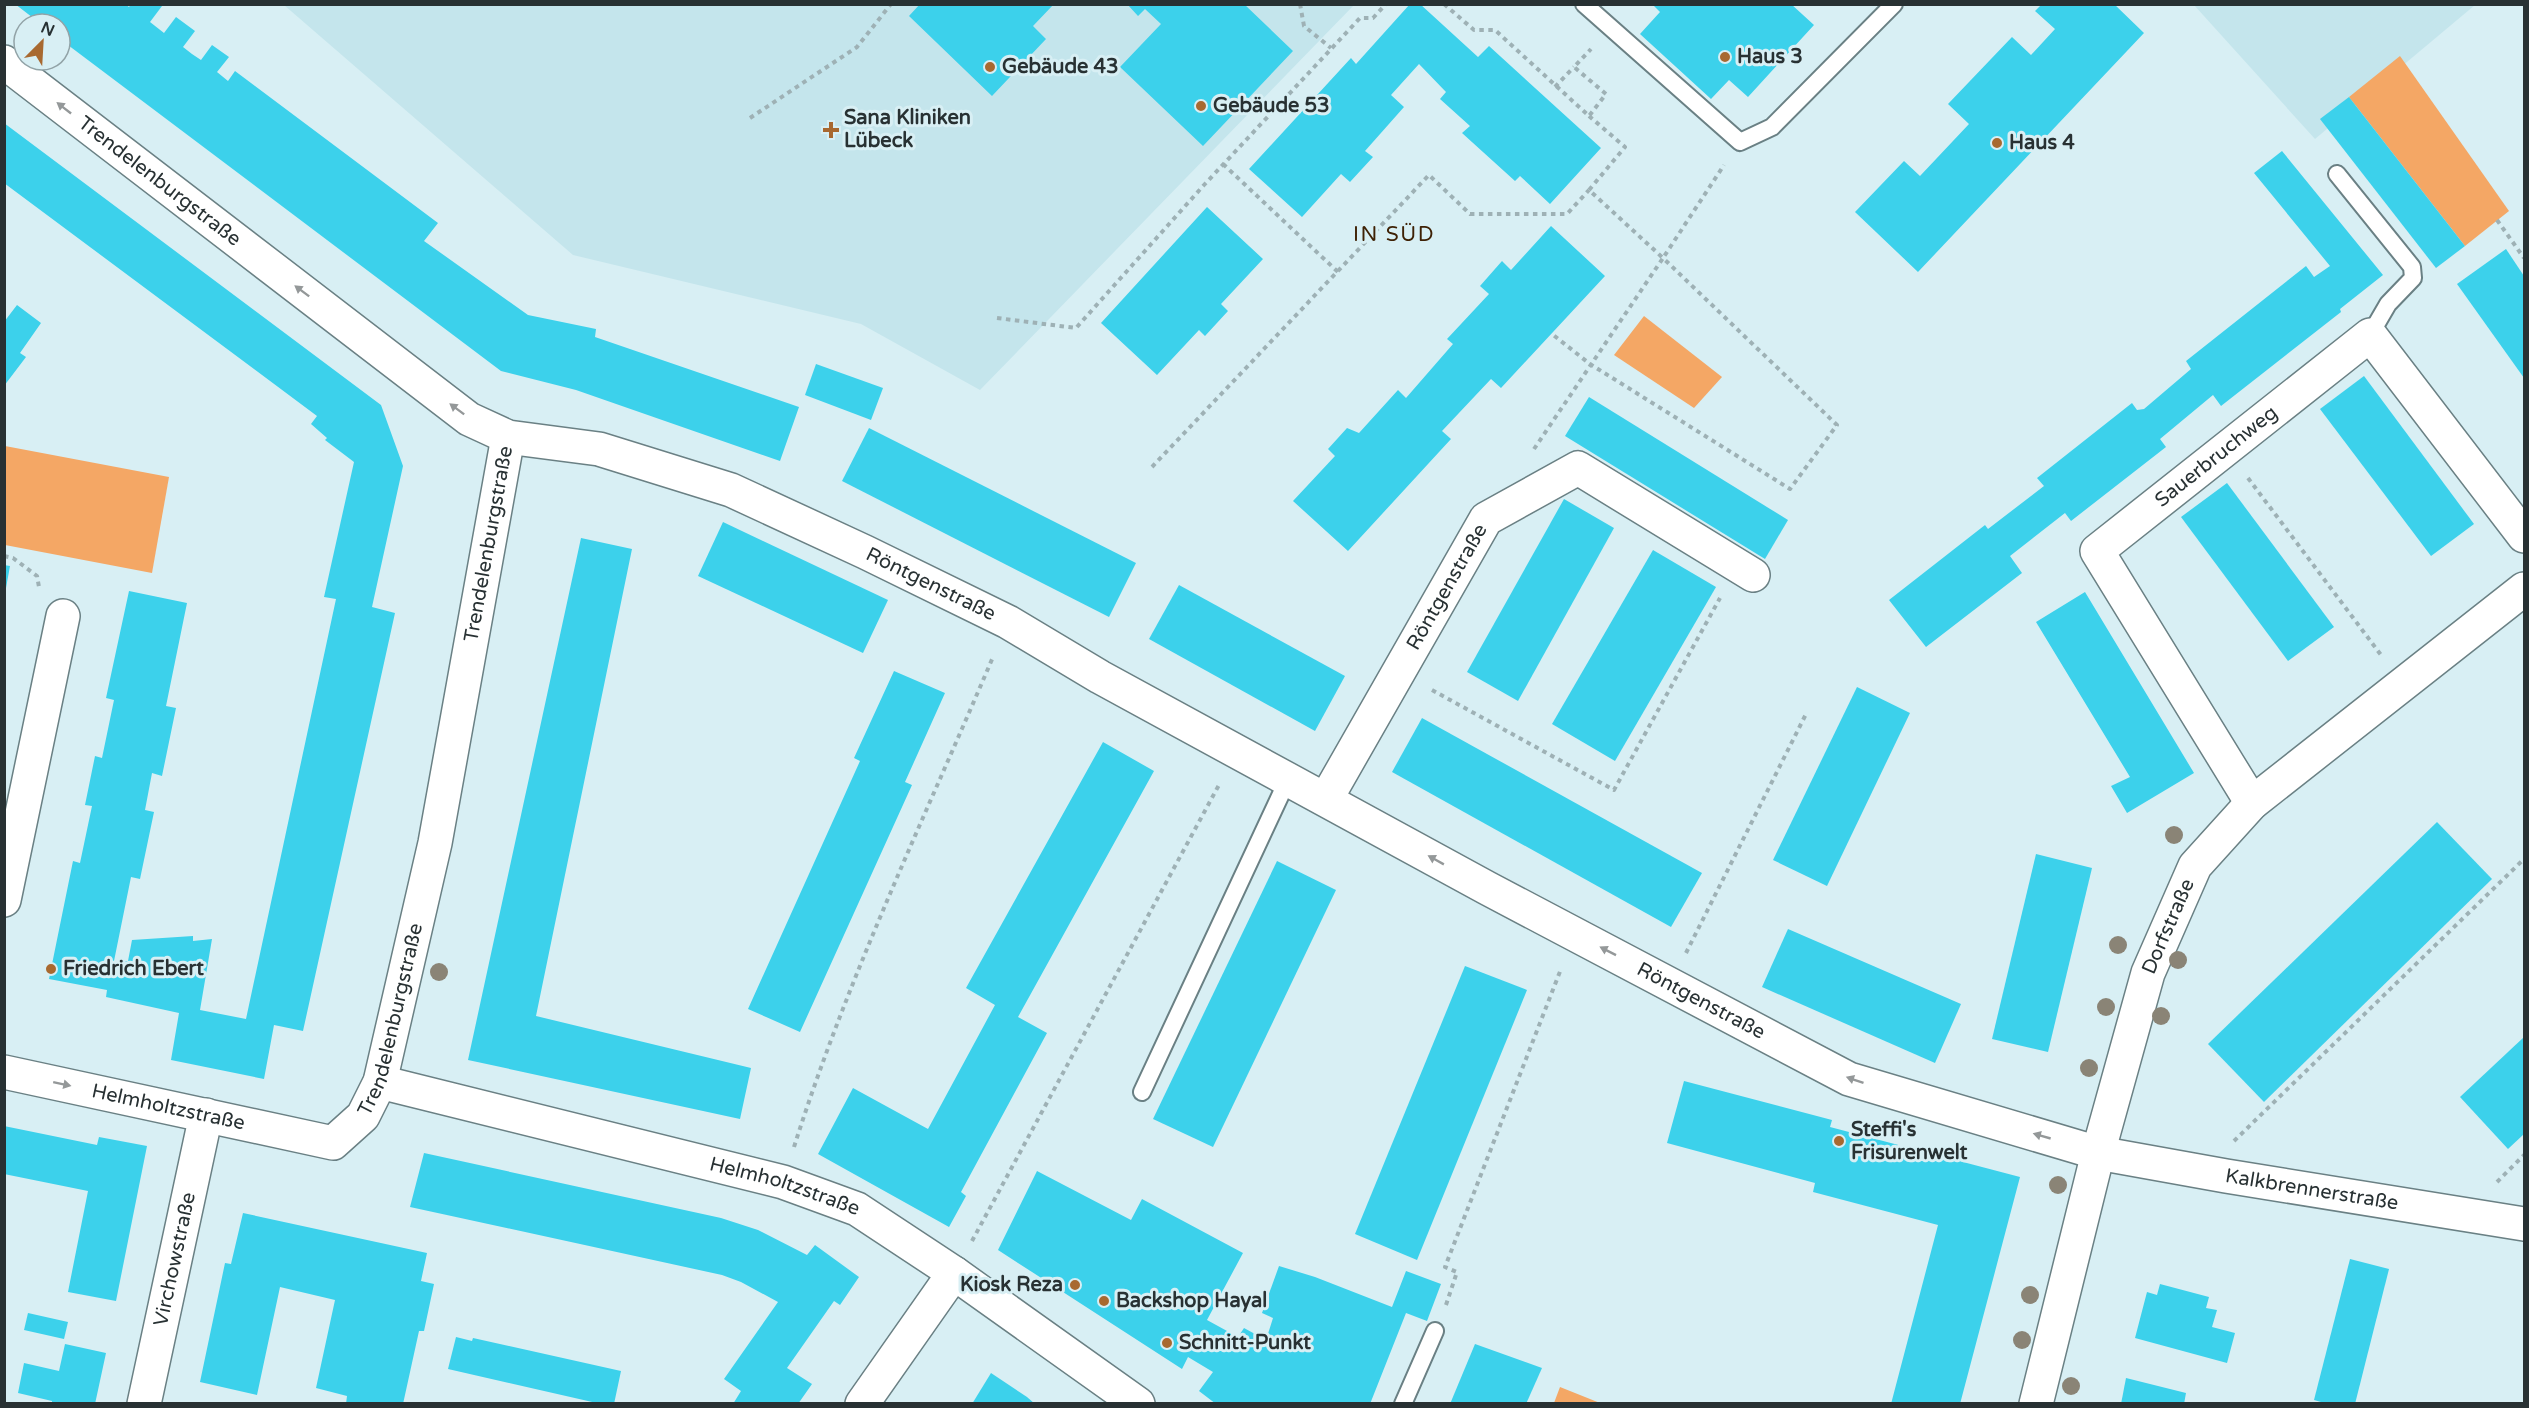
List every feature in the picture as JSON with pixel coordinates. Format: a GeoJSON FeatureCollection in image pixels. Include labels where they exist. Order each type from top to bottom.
{"type":"FeatureCollection","features":[{"type":"Feature","properties":{"kind":"street","name":"Trendelenburgstraße"},"geometry":{"type":"LineString","coordinates":[[4,62],[469,418],[508,437],[435,843],[380,1082],[363,1116],[333,1143]]}},
{"type":"Feature","properties":{"kind":"street","name":"Sauerbruchweg"},"geometry":{"type":"LineString","coordinates":[[2252,803],[2097,551],[2370,334]]}},
{"type":"Feature","properties":{"kind":"street"},"geometry":{"type":"LineString","coordinates":[[2370,334],[2524,536]]}},
{"type":"Feature","properties":{"kind":"street","name":"Röntgenstraße"},"geometry":{"type":"LineString","coordinates":[[508,437],[599,449],[731,490],[1008,622],[1100,676],[1575,935],[1671,983],[1849,1079],[2098,1153]]}},
{"type":"Feature","properties":{"kind":"street","name":"Röntgenstraße"},"geometry":{"type":"LineString","coordinates":[[1326,799],[1486,519],[1578,468],[1746,571]]}},
{"type":"Feature","properties":{"kind":"street","name":"Dorfstraße"},"geometry":{"type":"LineString","coordinates":[[2036,1404],[2098,1153],[2153,962],[2195,866],[2252,803],[2524,589]]}},
{"type":"Feature","properties":{"kind":"street"},"geometry":{"type":"LineString","coordinates":[[4,900],[63,616]]}},
{"type":"Feature","properties":{"kind":"street","name":"Helmholtzstraße"},"geometry":{"type":"LineString","coordinates":[[4,1072],[333,1143]]}},
{"type":"Feature","properties":{"kind":"street","name":"Helmholtzstraße"},"geometry":{"type":"LineString","coordinates":[[380,1082],[783,1182],[857,1209],[954,1273],[1138,1404]]}},
{"type":"Feature","properties":{"kind":"street","name":"Virchowstraße"},"geometry":{"type":"LineString","coordinates":[[144,1404],[206,1115]]}},
{"type":"Feature","properties":{"kind":"street","name":"Kalkbrennerstraße"},"geometry":{"type":"LineString","coordinates":[[2098,1153],[2524,1224]]}},
{"type":"Feature","properties":{"kind":"street"},"geometry":{"type":"LineString","coordinates":[[862,1404],[954,1273]]}},
{"type":"Feature","properties":{"kind":"lane"},"geometry":{"type":"LineString","coordinates":[[1584,4],[1740,142],[1772,127],[1894,4]]}},
{"type":"Feature","properties":{"kind":"lane"},"geometry":{"type":"LineString","coordinates":[[2337,174],[2412,267],[2413,278],[2388,304],[2370,334]]}},
{"type":"Feature","properties":{"kind":"lane"},"geometry":{"type":"LineString","coordinates":[[1142,1092],[1288,779]]}},
{"type":"Feature","properties":{"kind":"lane"},"geometry":{"type":"LineString","coordinates":[[1403,1404],[1435,1331]]}},
{"type":"Feature","properties":{"kind":"path"},"geometry":{"type":"LineString","coordinates":[[750,118],[857,47],[891,4]]}},
{"type":"Feature","properties":{"kind":"path"},"geometry":{"type":"LineString","coordinates":[[1300,4],[1304,26],[1331,48]]}},
{"type":"Feature","properties":{"kind":"path"},"geometry":{"type":"LineString","coordinates":[[997,318],[1076,328],[1331,48],[1360,18],[1373,18],[1386,4]]}},
{"type":"Feature","properties":{"kind":"path"},"geometry":{"type":"LineString","coordinates":[[1152,467],[1429,175],[1470,214],[1567,214],[1625,147],[1555,87],[1495,30],[1474,30],[1444,4]]}},
{"type":"Feature","properties":{"kind":"path"},"geometry":{"type":"LineString","coordinates":[[1555,87],[1611,28]]}},
{"type":"Feature","properties":{"kind":"path"},"geometry":{"type":"LineString","coordinates":[[1574,67],[1606,94],[1589,116]]}},
{"type":"Feature","properties":{"kind":"path"},"geometry":{"type":"LineString","coordinates":[[1532,451],[1740,142]]}},
{"type":"Feature","properties":{"kind":"path"},"geometry":{"type":"LineString","coordinates":[[1223,164],[1338,272]]}},
{"type":"Feature","properties":{"kind":"path"},"geometry":{"type":"LineString","coordinates":[[1552,334],[1590,364],[1790,489],[1837,425],[1589,190]]}},
{"type":"Feature","properties":{"kind":"path"},"geometry":{"type":"LineString","coordinates":[[2497,220],[2524,258]]}},
{"type":"Feature","properties":{"kind":"path"},"geometry":{"type":"LineString","coordinates":[[2226,449],[2403,684]]}},
{"type":"Feature","properties":{"kind":"path"},"geometry":{"type":"LineString","coordinates":[[1399,671],[1614,790],[1746,571]]}},
{"type":"Feature","properties":{"kind":"path"},"geometry":{"type":"LineString","coordinates":[[783,1182],[816,1078],[877,928],[1008,622]]}},
{"type":"Feature","properties":{"kind":"path"},"geometry":{"type":"LineString","coordinates":[[1671,983],[1806,714]]}},
{"type":"Feature","properties":{"kind":"path"},"geometry":{"type":"LineString","coordinates":[[954,1273],[1237,751]]}},
{"type":"Feature","properties":{"kind":"path"},"geometry":{"type":"LineString","coordinates":[[2226,1176],[2235,1139],[2524,859]]}},
{"type":"Feature","properties":{"kind":"path"},"geometry":{"type":"LineString","coordinates":[[1446,1305],[1457,1272],[1444,1267],[1575,935]]}},
{"type":"Feature","properties":{"kind":"shaded area","name":"Sana Kliniken Lübeck"},"geometry":{"type":"Polygon","coordinates":[[[284,5],[1354,5],[980,390],[861,324],[573,255],[284,5]]]}},
{"type":"Feature","properties":{"kind":"shaded area"},"geometry":{"type":"Polygon","coordinates":[[[2194,5],[2475,5],[2315,139],[2194,5]]]}},
{"type":"Feature","properties":{"kind":"shaded area"},"geometry":{"type":"Polygon","coordinates":[[[2400,56],[2509,211],[2465,246],[2349,97],[2400,56]]]}},
{"type":"Feature","properties":{"kind":"shaded area"},"geometry":{"type":"Polygon","coordinates":[[[1644,316],[1722,377],[1694,408],[1614,355],[1644,316]]]}},
{"type":"Feature","properties":{"kind":"shaded area"},"geometry":{"type":"Polygon","coordinates":[[[5,446],[169,477],[152,573],[5,545],[5,446]]]}},
{"type":"Feature","properties":{"kind":"shaded area"},"geometry":{"type":"Polygon","coordinates":[[[1560,1387],[1600,1403],[1554,1403],[1560,1387]]]}},
{"type":"Feature","properties":{"kind":"building"},"geometry":{"type":"Polygon","coordinates":[[[15,4],[125,4],[129,7],[131,4],[161,4],[162,6],[150,22],[164,33],[176,17],[195,31],[183,47],[192,54],[201,60],[212,45],[229,57],[217,72],[228,81],[235,71],[438,223],[424,241],[528,315],[596,329],[595,337],[799,407],[780,461],[576,390],[501,371],[72,48],[72,12],[25,12],[15,4]]]}},
{"type":"Feature","properties":{"kind":"building","name":"Gebäude 43"},"geometry":{"type":"Polygon","coordinates":[[[920,4],[1054,4],[1033,26],[1046,39],[992,96],[909,16],[920,4]]]}},
{"type":"Feature","properties":{"kind":"building","name":"Gebäude 53"},"geometry":{"type":"Polygon","coordinates":[[[1127,4],[1244,4],[1293,51],[1203,146],[1120,67],[1161,24],[1145,9],[1138,16],[1127,4]]]}},
{"type":"Feature","properties":{"kind":"building"},"geometry":{"type":"Polygon","coordinates":[[[1410,4],[1420,4],[1478,57],[1489,46],[1601,148],[1550,204],[1520,176],[1515,181],[1462,133],[1470,126],[1440,99],[1446,92],[1419,64],[1391,95],[1404,107],[1365,151],[1373,157],[1350,182],[1341,174],[1302,217],[1249,169],[1351,58],[1356,64],[1410,4]]]}},
{"type":"Feature","properties":{"kind":"building","name":"Haus 3"},"geometry":{"type":"Polygon","coordinates":[[[1652,4],[1791,4],[1814,25],[1748,97],[1729,80],[1711,99],[1640,34],[1660,12],[1652,4]]]}},
{"type":"Feature","properties":{"kind":"building","name":"Haus 4"},"geometry":{"type":"Polygon","coordinates":[[[2042,4],[2114,4],[2144,33],[1918,272],[1855,212],[1904,161],[1920,176],[1969,124],[1948,104],[2012,37],[2031,55],[2055,29],[2035,11],[2042,4]]]}},
{"type":"Feature","properties":{"kind":"building"},"geometry":{"type":"Polygon","coordinates":[[[2349,97],[2465,246],[2436,268],[2320,119],[2349,97]]]}},
{"type":"Feature","properties":{"kind":"building"},"geometry":{"type":"Polygon","coordinates":[[[4,123],[381,405],[403,466],[372,607],[395,613],[303,1031],[274,1025],[264,1079],[171,1060],[179,1013],[106,997],[107,990],[49,979],[73,861],[80,863],[92,806],[85,805],[95,756],[102,758],[114,700],[106,698],[129,591],[187,603],[166,706],[176,708],[162,776],[152,773],[145,810],[154,812],[140,879],[131,877],[114,961],[128,961],[132,940],[193,936],[193,941],[212,939],[200,1010],[246,1019],[336,599],[324,597],[354,462],[325,440],[327,438],[311,424],[317,416],[4,183],[4,123]]]}},
{"type":"Feature","properties":{"kind":"building"},"geometry":{"type":"Polygon","coordinates":[[[2282,151],[2383,275],[2340,309],[2341,312],[2221,406],[2213,395],[2160,439],[2166,447],[2071,521],[2065,513],[2010,556],[2022,573],[1926,647],[1889,600],[1985,525],[1988,529],[2044,486],[2037,478],[2132,403],[2137,410],[2144,409],[2191,369],[2186,361],[2306,266],[2314,277],[2330,266],[2254,173],[2282,151]]]}},
{"type":"Feature","properties":{"kind":"building"},"geometry":{"type":"Polygon","coordinates":[[[1207,207],[1263,259],[1221,304],[1228,311],[1205,336],[1199,330],[1157,375],[1101,323],[1207,207]]]}},
{"type":"Feature","properties":{"kind":"building"},"geometry":{"type":"Polygon","coordinates":[[[1551,226],[1605,276],[1501,388],[1491,379],[1442,431],[1451,439],[1348,551],[1293,501],[1335,456],[1328,449],[1347,428],[1359,433],[1398,390],[1406,398],[1453,344],[1447,339],[1489,294],[1480,286],[1502,261],[1511,270],[1551,226]]]}},
{"type":"Feature","properties":{"kind":"building"},"geometry":{"type":"Polygon","coordinates":[[[2506,249],[2524,276],[2524,378],[2457,284],[2506,249]]]}},
{"type":"Feature","properties":{"kind":"building"},"geometry":{"type":"Polygon","coordinates":[[[17,305],[41,323],[20,353],[26,357],[4,386],[4,322],[17,305]]]}},
{"type":"Feature","properties":{"kind":"building"},"geometry":{"type":"Polygon","coordinates":[[[816,364],[883,388],[871,420],[805,395],[816,364]]]}},
{"type":"Feature","properties":{"kind":"building"},"geometry":{"type":"Polygon","coordinates":[[[2364,376],[2474,524],[2431,556],[2320,409],[2364,376]]]}},
{"type":"Feature","properties":{"kind":"building"},"geometry":{"type":"Polygon","coordinates":[[[1589,397],[1788,520],[1765,559],[1565,436],[1589,397]]]}},
{"type":"Feature","properties":{"kind":"building"},"geometry":{"type":"Polygon","coordinates":[[[869,428],[1136,563],[1109,617],[842,481],[869,428]]]}},
{"type":"Feature","properties":{"kind":"building"},"geometry":{"type":"Polygon","coordinates":[[[2227,483],[2334,627],[2288,661],[2181,517],[2227,483]]]}},
{"type":"Feature","properties":{"kind":"building"},"geometry":{"type":"Polygon","coordinates":[[[1564,499],[1614,528],[1518,701],[1467,672],[1564,499]]]}},
{"type":"Feature","properties":{"kind":"building"},"geometry":{"type":"Polygon","coordinates":[[[723,522],[888,600],[863,653],[698,576],[723,522]]]}},
{"type":"Feature","properties":{"kind":"building"},"geometry":{"type":"Polygon","coordinates":[[[581,538],[632,549],[536,1016],[751,1068],[740,1119],[468,1060],[581,538]]]}},
{"type":"Feature","properties":{"kind":"building"},"geometry":{"type":"Polygon","coordinates":[[[1653,550],[1716,587],[1615,761],[1552,724],[1653,550]]]}},
{"type":"Feature","properties":{"kind":"building"},"geometry":{"type":"Polygon","coordinates":[[[4,565],[10,566],[6,588],[4,588],[4,565]]]}},
{"type":"Feature","properties":{"kind":"building"},"geometry":{"type":"Polygon","coordinates":[[[1179,585],[1345,676],[1315,731],[1149,639],[1179,585]]]}},
{"type":"Feature","properties":{"kind":"building"},"geometry":{"type":"Polygon","coordinates":[[[2085,592],[2194,773],[2127,813],[2111,786],[2130,777],[2036,622],[2085,592]]]}},
{"type":"Feature","properties":{"kind":"building"},"geometry":{"type":"Polygon","coordinates":[[[894,671],[945,693],[905,782],[912,785],[800,1032],[748,1009],[860,761],[854,758],[894,671]]]}},
{"type":"Feature","properties":{"kind":"building"},"geometry":{"type":"Polygon","coordinates":[[[1857,687],[1910,713],[1827,886],[1773,860],[1857,687]]]}},
{"type":"Feature","properties":{"kind":"building"},"geometry":{"type":"Polygon","coordinates":[[[1422,718],[1702,873],[1671,927],[1392,772],[1422,718]]]}},
{"type":"Feature","properties":{"kind":"building"},"geometry":{"type":"Polygon","coordinates":[[[1103,742],[1154,771],[1018,1017],[1047,1033],[961,1192],[966,1196],[949,1227],[818,1154],[853,1088],[928,1129],[995,1005],[966,988],[1103,742]]]}},
{"type":"Feature","properties":{"kind":"building"},"geometry":{"type":"Polygon","coordinates":[[[2437,822],[2492,879],[2264,1102],[2208,1044],[2437,822]]]}},
{"type":"Feature","properties":{"kind":"building"},"geometry":{"type":"Polygon","coordinates":[[[2036,854],[2092,868],[2048,1052],[1992,1039],[2036,854]]]}},
{"type":"Feature","properties":{"kind":"building"},"geometry":{"type":"Polygon","coordinates":[[[1277,861],[1336,890],[1213,1147],[1153,1119],[1277,861]]]}},
{"type":"Feature","properties":{"kind":"building"},"geometry":{"type":"Polygon","coordinates":[[[1788,929],[1961,1004],[1935,1063],[1762,987],[1788,929]]]}},
{"type":"Feature","properties":{"kind":"building"},"geometry":{"type":"Polygon","coordinates":[[[1465,966],[1527,990],[1417,1260],[1355,1234],[1465,966]]]}},
{"type":"Feature","properties":{"kind":"building"},"geometry":{"type":"Polygon","coordinates":[[[2524,1037],[2524,1134],[2508,1149],[2460,1097],[2524,1037]]]}},
{"type":"Feature","properties":{"kind":"building"},"geometry":{"type":"Polygon","coordinates":[[[1684,1081],[1832,1120],[1830,1127],[2020,1177],[1960,1404],[1891,1404],[1938,1225],[1813,1192],[1815,1183],[1667,1143],[1684,1081]]]}},
{"type":"Feature","properties":{"kind":"building"},"geometry":{"type":"Polygon","coordinates":[[[4,1126],[97,1145],[99,1137],[147,1146],[116,1301],[68,1292],[88,1191],[4,1174],[4,1126]]]}},
{"type":"Feature","properties":{"kind":"building"},"geometry":{"type":"Polygon","coordinates":[[[424,1153],[721,1218],[758,1230],[807,1255],[815,1245],[859,1277],[840,1305],[834,1301],[787,1368],[812,1384],[798,1404],[733,1404],[741,1391],[724,1379],[778,1302],[741,1282],[722,1275],[410,1207],[424,1153]]]}},
{"type":"Feature","properties":{"kind":"building"},"geometry":{"type":"Polygon","coordinates":[[[1037,1171],[1131,1220],[1142,1199],[1243,1253],[1207,1320],[1238,1337],[1244,1328],[1266,1340],[1273,1318],[1262,1313],[1279,1266],[1315,1277],[1392,1307],[1406,1271],[1441,1284],[1427,1321],[1406,1313],[1370,1404],[1216,1404],[1199,1391],[1213,1372],[1188,1357],[1182,1369],[998,1250],[1037,1171]]]}},
{"type":"Feature","properties":{"kind":"building"},"geometry":{"type":"Polygon","coordinates":[[[243,1213],[427,1253],[421,1281],[434,1284],[424,1331],[419,1331],[403,1404],[346,1404],[347,1396],[316,1388],[335,1300],[280,1287],[257,1395],[200,1382],[225,1263],[231,1264],[243,1213]]]}},
{"type":"Feature","properties":{"kind":"building"},"geometry":{"type":"Polygon","coordinates":[[[2350,1259],[2389,1269],[2355,1404],[2328,1404],[2314,1400],[2350,1259]]]}},
{"type":"Feature","properties":{"kind":"building"},"geometry":{"type":"Polygon","coordinates":[[[2160,1284],[2209,1297],[2206,1308],[2217,1310],[2212,1327],[2235,1333],[2227,1363],[2135,1338],[2147,1292],[2157,1295],[2160,1284]]]}},
{"type":"Feature","properties":{"kind":"building"},"geometry":{"type":"Polygon","coordinates":[[[28,1313],[68,1322],[64,1339],[24,1330],[28,1313]]]}},
{"type":"Feature","properties":{"kind":"building"},"geometry":{"type":"Polygon","coordinates":[[[456,1337],[472,1341],[473,1338],[621,1371],[614,1404],[601,1404],[448,1369],[456,1337]]]}},
{"type":"Feature","properties":{"kind":"building"},"geometry":{"type":"Polygon","coordinates":[[[65,1344],[106,1353],[95,1404],[52,1404],[52,1401],[18,1393],[24,1363],[59,1371],[65,1344]]]}},
{"type":"Feature","properties":{"kind":"building"},"geometry":{"type":"Polygon","coordinates":[[[1475,1344],[1542,1368],[1526,1404],[1450,1404],[1475,1344]]]}},
{"type":"Feature","properties":{"kind":"building"},"geometry":{"type":"Polygon","coordinates":[[[991,1373],[1027,1397],[1035,1404],[972,1404],[991,1373]]]}},
{"type":"Feature","properties":{"kind":"building"},"geometry":{"type":"Polygon","coordinates":[[[2126,1378],[2186,1393],[2184,1404],[2121,1404],[2126,1378]]]}},
{"type":"Feature","properties":{"kind":"place","name":"Haus 3"},"geometry":{"type":"Point","coordinates":[1725,57]}},
{"type":"Feature","properties":{"kind":"place","name":"Gebäude 43"},"geometry":{"type":"Point","coordinates":[990,67]}},
{"type":"Feature","properties":{"kind":"place","name":"Gebäude 53"},"geometry":{"type":"Point","coordinates":[1201,106]}},
{"type":"Feature","properties":{"kind":"place","name":"Sana Kliniken Lübeck"},"geometry":{"type":"Point","coordinates":[831,130]}},
{"type":"Feature","properties":{"kind":"place","name":"Haus 4"},"geometry":{"type":"Point","coordinates":[1997,143]}},
{"type":"Feature","properties":{"kind":"place","name":"Friedrich Ebert"},"geometry":{"type":"Point","coordinates":[51,969]}},
{"type":"Feature","properties":{"kind":"place","name":"Steffi's Frisurenwelt"},"geometry":{"type":"Point","coordinates":[1839,1141]}},
{"type":"Feature","properties":{"kind":"place","name":"Kiosk Reza"},"geometry":{"type":"Point","coordinates":[1075,1285]}},
{"type":"Feature","properties":{"kind":"place","name":"Backshop Hayal"},"geometry":{"type":"Point","coordinates":[1104,1301]}},
{"type":"Feature","properties":{"kind":"place","name":"Schnitt-Punkt"},"geometry":{"type":"Point","coordinates":[1167,1343]}},
{"type":"Feature","properties":{"kind":"district","name":"IN SÜD"},"geometry":{"type":"Point","coordinates":[1394,234]}}]}
